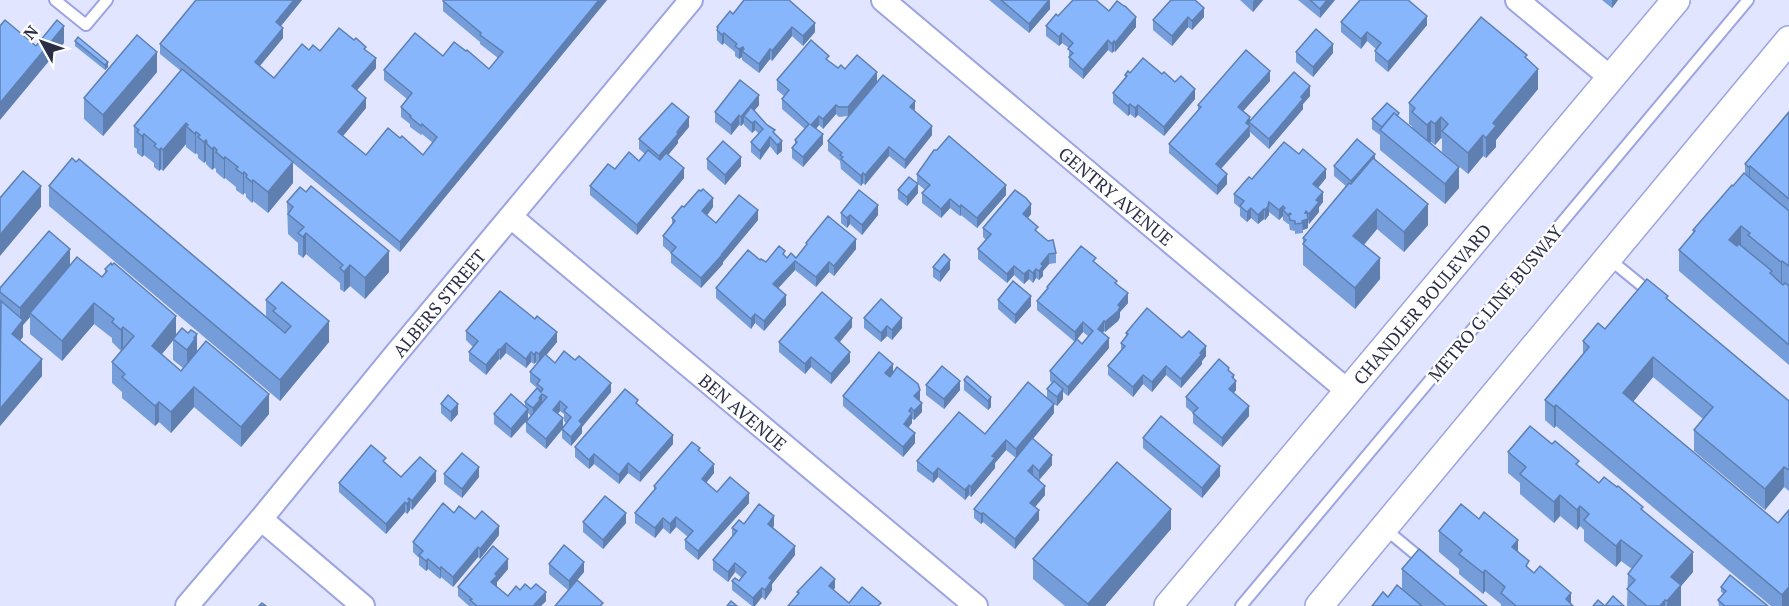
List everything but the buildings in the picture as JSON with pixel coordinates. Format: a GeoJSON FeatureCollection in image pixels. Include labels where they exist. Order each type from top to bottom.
{"type":"FeatureCollection","features":[{"type":"Feature","properties":{"kind":"street","name":"ALBERS STREET"},"geometry":{"type":"LineString","coordinates":[[188,606],[691,0]]}},
{"type":"Feature","properties":{"kind":"street","name":"GENTRY AVENUE"},"geometry":{"type":"LineString","coordinates":[[883,0],[1349,392]]}},
{"type":"Feature","properties":{"kind":"street"},"geometry":{"type":"LineString","coordinates":[[1517,0],[1611,78]]}},
{"type":"Feature","properties":{"kind":"street","name":"CHANDLER BOULEVARD"},"geometry":{"type":"LineString","coordinates":[[1168,606],[1676,0]]}},
{"type":"Feature","properties":{"kind":"street"},"geometry":{"type":"LineString","coordinates":[[1319,606],[1789,40]]}},
{"type":"Feature","properties":{"kind":"street","name":"BEN AVENUE"},"geometry":{"type":"LineString","coordinates":[[511,218],[976,606]]}},
{"type":"Feature","properties":{"kind":"street"},"geometry":{"type":"LineString","coordinates":[[261,519],[363,606]]}},
{"type":"Feature","properties":{"kind":"lane"},"geometry":{"type":"LineString","coordinates":[[55,0],[86,25],[107,0]]}},
{"type":"Feature","properties":{"kind":"lane","name":"METRO G LINE BUSWAY"},"geometry":{"type":"LineString","coordinates":[[1241,606],[1748,0]]}},
{"type":"Feature","properties":{"kind":"lane"},"geometry":{"type":"LineString","coordinates":[[1608,258],[1663,304]]}},
{"type":"Feature","properties":{"kind":"lane"},"geometry":{"type":"LineString","coordinates":[[1383,528],[1434,570]]}}]}
